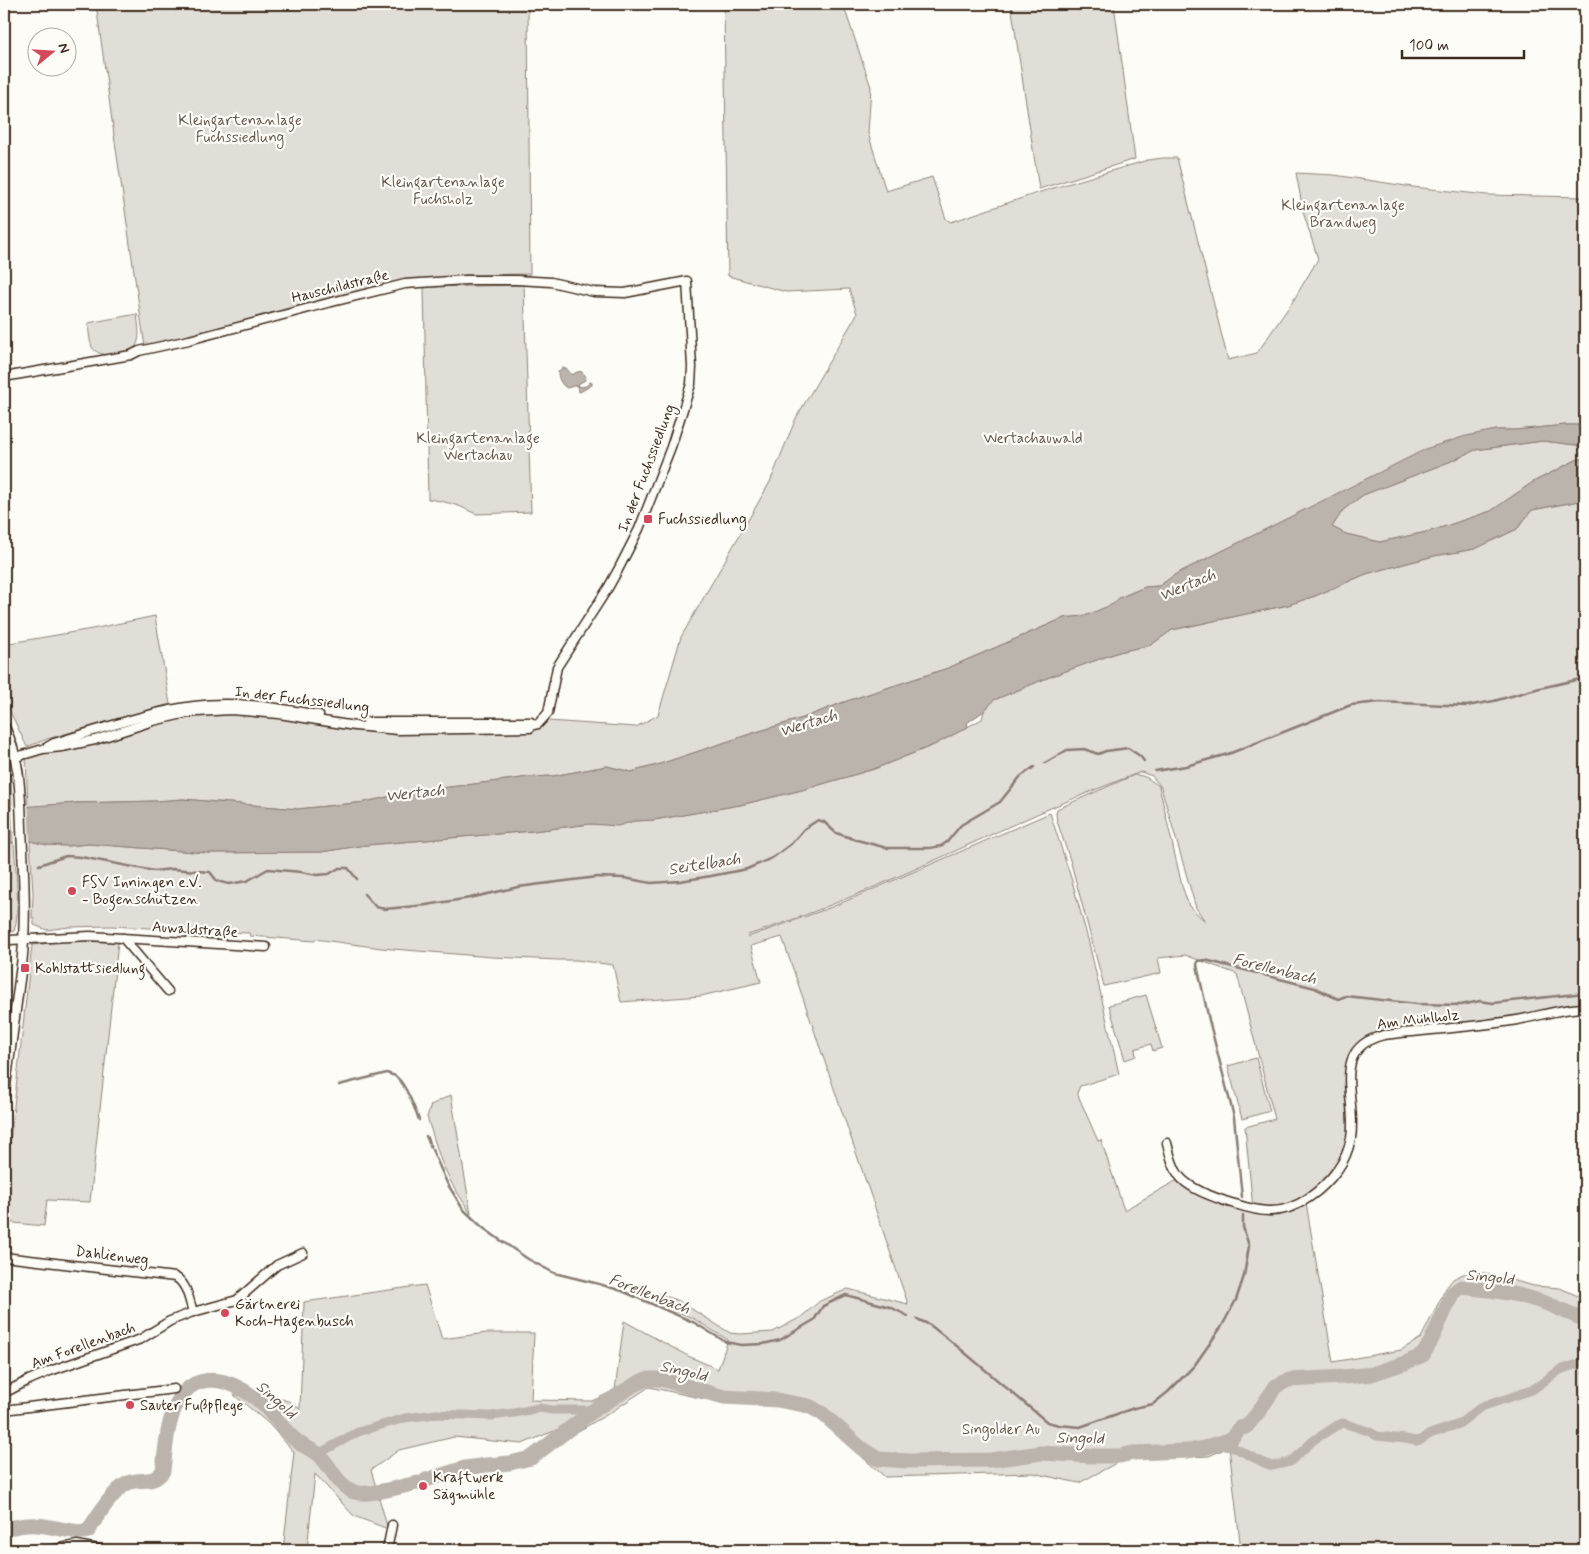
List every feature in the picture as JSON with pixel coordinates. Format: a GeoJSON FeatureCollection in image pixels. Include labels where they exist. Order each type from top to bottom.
{"type":"FeatureCollection","features":[{"type":"Feature","properties":{"kind":"street","name":"Hauschildstraße"},"geometry":{"type":"LineString","coordinates":[[4,377],[131,355],[139,351],[189,340],[405,284],[466,280],[517,280],[551,282],[594,292],[625,293],[687,282]]}},
{"type":"Feature","properties":{"kind":"street","name":"In der Fuchssiedlung"},"geometry":{"type":"LineString","coordinates":[[16,757],[43,749],[95,740],[153,721],[197,712],[231,710],[279,714],[355,726],[398,730],[530,728],[538,724],[548,713],[557,667],[618,570],[647,511],[671,447],[691,384],[687,282]]}},
{"type":"Feature","properties":{"kind":"street"},"geometry":{"type":"LineString","coordinates":[[4,726],[16,757],[20,793],[24,940],[4,1097]]}},
{"type":"Feature","properties":{"kind":"street","name":"Auwaldstraße"},"geometry":{"type":"LineString","coordinates":[[4,942],[10,940],[90,936],[266,947]]}},
{"type":"Feature","properties":{"kind":"street"},"geometry":{"type":"LineString","coordinates":[[122,938],[168,990]]}},
{"type":"Feature","properties":{"kind":"street","name":"Am Mühlholz"},"geometry":{"type":"LineString","coordinates":[[1166,1144],[1174,1166],[1181,1178],[1195,1188],[1218,1199],[1254,1209],[1270,1211],[1287,1208],[1317,1192],[1339,1168],[1347,1151],[1351,1137],[1348,1070],[1356,1050],[1364,1043],[1373,1037],[1384,1035],[1517,1020],[1585,1008]]}},
{"type":"Feature","properties":{"kind":"street","name":"Am Forellenbach"},"geometry":{"type":"LineString","coordinates":[[4,1393],[50,1371],[141,1340],[170,1321],[193,1312],[237,1300],[277,1265],[302,1253]]}},
{"type":"Feature","properties":{"kind":"street","name":"Dahlienweg"},"geometry":{"type":"LineString","coordinates":[[4,1257],[174,1277],[181,1280],[184,1285],[193,1312]]}},
{"type":"Feature","properties":{"kind":"street"},"geometry":{"type":"LineString","coordinates":[[4,1410],[174,1389]]}},
{"type":"Feature","properties":{"kind":"street"},"geometry":{"type":"LineString","coordinates":[[387,1550],[392,1525]]}},
{"type":"Feature","properties":{"kind":"street"},"geometry":{"type":"LineString","coordinates":[[50,1550],[77,1545],[102,1550]]}},
{"type":"Feature","properties":{"kind":"green space","name":"Kleingartenanlage Fuchssiedlung"},"geometry":{"type":"Polygon","coordinates":[[[96,4],[528,4],[530,274],[466,275],[397,282],[145,347],[96,4]]]}},
{"type":"Feature","properties":{"kind":"green space"},"geometry":{"type":"Polygon","coordinates":[[[724,4],[843,4],[871,87],[868,133],[886,191],[932,177],[946,219],[951,222],[1040,192],[1148,160],[1177,158],[1228,360],[1257,353],[1293,301],[1318,259],[1304,215],[1296,173],[1334,175],[1413,187],[1487,195],[1585,197],[1585,425],[1496,430],[1396,465],[1176,574],[1159,586],[1145,587],[1119,598],[1114,604],[1085,616],[1064,618],[948,668],[844,702],[803,718],[631,772],[607,766],[553,776],[530,777],[410,792],[365,802],[298,809],[183,799],[76,803],[28,807],[26,758],[63,749],[152,722],[231,711],[354,727],[539,725],[548,721],[636,727],[658,715],[681,637],[770,482],[796,418],[857,314],[849,289],[786,292],[728,276],[724,4]]]}},
{"type":"Feature","properties":{"kind":"green space"},"geometry":{"type":"Polygon","coordinates":[[[1011,4],[1114,4],[1135,159],[1039,189],[1011,4]]]}},
{"type":"Feature","properties":{"kind":"green space","name":"Kleingartenanlage Wertachau"},"geometry":{"type":"Polygon","coordinates":[[[524,285],[531,512],[476,514],[459,506],[428,499],[424,287],[524,285]]]}},
{"type":"Feature","properties":{"kind":"green space"},"geometry":{"type":"Polygon","coordinates":[[[137,314],[139,332],[138,341],[134,349],[119,355],[106,355],[95,351],[92,347],[88,323],[137,314]]]}},
{"type":"Feature","properties":{"kind":"green space"},"geometry":{"type":"Polygon","coordinates":[[[1543,441],[1576,445],[1585,451],[1585,458],[1576,460],[1533,482],[1491,511],[1431,531],[1380,542],[1346,534],[1332,527],[1343,510],[1363,495],[1475,450],[1543,441]]]}},
{"type":"Feature","properties":{"kind":"green space","name":"Singolder Au"},"geometry":{"type":"Polygon","coordinates":[[[1585,500],[1585,1007],[1517,1018],[1384,1032],[1364,1040],[1349,1059],[1346,1070],[1349,1137],[1338,1167],[1306,1203],[1333,1362],[1401,1350],[1421,1338],[1446,1288],[1453,1279],[1463,1274],[1485,1273],[1534,1286],[1560,1288],[1585,1299],[1585,1550],[1241,1550],[1229,1447],[1209,1456],[1122,1460],[1079,1483],[1033,1473],[885,1477],[814,1415],[782,1405],[714,1401],[649,1387],[608,1414],[561,1441],[554,1431],[522,1444],[454,1437],[399,1450],[371,1470],[388,1529],[354,1516],[315,1474],[307,1550],[283,1550],[294,1452],[268,1423],[234,1395],[263,1393],[291,1402],[300,1409],[304,1302],[425,1285],[442,1339],[486,1333],[534,1333],[531,1400],[592,1401],[615,1390],[624,1321],[688,1356],[718,1369],[728,1340],[694,1319],[655,1302],[657,1293],[679,1301],[730,1333],[740,1334],[773,1332],[801,1317],[820,1301],[848,1289],[908,1304],[782,937],[751,946],[761,982],[701,996],[621,1002],[613,965],[576,960],[492,957],[381,948],[315,939],[315,941],[250,936],[249,933],[110,926],[69,927],[47,930],[34,925],[34,918],[32,918],[33,894],[30,841],[47,845],[89,844],[208,853],[321,852],[366,845],[533,831],[590,824],[618,825],[740,805],[802,790],[874,769],[934,745],[982,719],[984,711],[994,700],[1052,676],[1119,652],[1151,645],[1172,630],[1288,605],[1315,596],[1366,574],[1434,556],[1475,549],[1517,529],[1532,510],[1585,500]],[[1141,772],[1097,789],[902,875],[826,907],[748,935],[748,937],[832,907],[1050,813],[1072,881],[1089,943],[1119,1074],[1080,1086],[1077,1093],[1098,1141],[1101,1140],[1124,1210],[1181,1178],[1195,1188],[1253,1209],[1245,1127],[1275,1119],[1237,974],[1185,955],[1158,958],[1161,973],[1104,986],[1071,863],[1057,821],[1057,809],[1134,775],[1145,777],[1159,786],[1182,886],[1189,906],[1206,922],[1196,908],[1161,787],[1152,776],[1141,772]]]}},
{"type":"Feature","properties":{"kind":"green space"},"geometry":{"type":"Polygon","coordinates":[[[155,616],[170,704],[47,739],[27,747],[4,699],[4,644],[155,616]]]}},
{"type":"Feature","properties":{"kind":"green space"},"geometry":{"type":"Polygon","coordinates":[[[4,748],[11,778],[12,808],[4,808],[4,748]]]}},
{"type":"Feature","properties":{"kind":"green space"},"geometry":{"type":"Polygon","coordinates":[[[4,843],[14,843],[17,913],[14,931],[4,935],[9,893],[4,893],[4,843]]]}},
{"type":"Feature","properties":{"kind":"green space"},"geometry":{"type":"Polygon","coordinates":[[[68,941],[118,942],[90,1202],[47,1200],[44,1226],[4,1222],[4,1196],[32,945],[68,941]]]}},
{"type":"Feature","properties":{"kind":"green space"},"geometry":{"type":"Polygon","coordinates":[[[1146,995],[1162,1048],[1153,1051],[1151,1044],[1135,1049],[1136,1056],[1125,1060],[1109,1005],[1146,995]]]}},
{"type":"Feature","properties":{"kind":"green space"},"geometry":{"type":"Polygon","coordinates":[[[1256,1058],[1270,1111],[1242,1119],[1228,1066],[1256,1058]]]}},
{"type":"Feature","properties":{"kind":"green space"},"geometry":{"type":"Polygon","coordinates":[[[451,1095],[471,1214],[452,1184],[441,1161],[427,1117],[431,1105],[451,1095]]]}},
{"type":"Feature","properties":{"kind":"water"},"geometry":{"type":"Polygon","coordinates":[[[562,368],[566,368],[572,375],[578,372],[583,373],[586,377],[585,380],[578,384],[580,387],[586,386],[590,382],[592,385],[580,392],[577,385],[565,387],[558,372],[562,368]]]}},
{"type":"Feature","properties":{"kind":"water","name":"Wertach"},"geometry":{"type":"Polygon","coordinates":[[[1585,425],[1585,451],[1576,445],[1543,441],[1475,450],[1363,495],[1343,510],[1332,527],[1346,534],[1380,542],[1431,531],[1491,511],[1533,482],[1576,460],[1585,458],[1585,500],[1532,510],[1517,529],[1475,549],[1434,556],[1366,574],[1315,596],[1288,605],[1172,630],[1151,645],[1119,652],[1052,676],[994,700],[984,711],[967,723],[968,727],[934,745],[874,769],[802,790],[740,805],[654,820],[634,821],[618,826],[590,824],[533,831],[366,845],[321,852],[208,853],[89,844],[47,845],[30,841],[4,843],[4,808],[183,799],[298,809],[365,802],[410,792],[530,777],[553,776],[607,766],[631,772],[803,718],[844,702],[948,668],[1064,618],[1085,616],[1145,587],[1159,586],[1176,574],[1428,448],[1466,436],[1496,430],[1585,425]]]}},
{"type":"Feature","properties":{"kind":"pier"},"geometry":{"type":"Polygon","coordinates":[[[28,804],[30,844],[14,845],[12,805],[28,804]]]}},
{"type":"Feature","properties":{"kind":"waterway"},"geometry":{"type":"LineString","coordinates":[[1155,771],[1186,766],[1231,753],[1351,705],[1380,702],[1467,706],[1585,678]]}},
{"type":"Feature","properties":{"kind":"waterway"},"geometry":{"type":"LineString","coordinates":[[1045,763],[1067,750],[1084,749],[1098,754],[1128,748],[1144,761]]}},
{"type":"Feature","properties":{"kind":"waterway","name":"Seitelbach"},"geometry":{"type":"LineString","coordinates":[[364,894],[376,907],[385,909],[426,905],[470,898],[518,887],[597,877],[624,878],[651,883],[711,876],[747,869],[772,858],[791,844],[804,829],[818,820],[824,822],[836,833],[887,848],[930,848],[941,846],[947,842],[961,825],[1000,802],[1020,777],[1034,767]]}},
{"type":"Feature","properties":{"kind":"waterway"},"geometry":{"type":"LineString","coordinates":[[39,865],[66,856],[81,857],[154,871],[172,869],[210,872],[217,881],[229,884],[247,881],[268,869],[317,875],[329,874],[339,868],[348,868],[357,879]]}},
{"type":"Feature","properties":{"kind":"waterway","name":"Forellenbach"},"geometry":{"type":"LineString","coordinates":[[1242,1197],[1234,1117],[1209,1020],[1197,965],[1198,961],[1205,960],[1315,988],[1338,999],[1346,996],[1417,1004],[1461,1005],[1480,1001],[1493,1003],[1585,993]]}},
{"type":"Feature","properties":{"kind":"waterway","name":"Forellenbach"},"geometry":{"type":"LineString","coordinates":[[339,1085],[387,1073],[394,1076],[405,1089],[419,1120]]}},
{"type":"Feature","properties":{"kind":"waterway","name":"Forellenbach"},"geometry":{"type":"LineString","coordinates":[[426,1136],[447,1183],[463,1209],[482,1227],[500,1240],[528,1259],[554,1273],[622,1291],[693,1322],[726,1342],[741,1345],[763,1344],[780,1340],[814,1320],[823,1306],[846,1295],[890,1307],[908,1316]]}},
{"type":"Feature","properties":{"kind":"waterway"},"geometry":{"type":"LineString","coordinates":[[917,1319],[930,1325],[958,1347],[1047,1422],[1080,1427],[1134,1408],[1153,1404],[1194,1366],[1222,1326],[1236,1300],[1244,1276],[1249,1246],[1243,1227],[1243,1215]]}},
{"type":"Feature","properties":{"kind":"waterway","name":"Singold"},"geometry":{"type":"LineString","coordinates":[[426,1480],[465,1468],[510,1463],[531,1458],[594,1410],[646,1379],[661,1379],[724,1397],[777,1400],[809,1406],[823,1414],[861,1448],[878,1459],[909,1461],[991,1460],[1041,1453],[1120,1456],[1133,1453],[1188,1451],[1231,1439],[1240,1428],[1246,1427],[1276,1386],[1289,1380],[1372,1374],[1423,1355],[1453,1293],[1461,1287],[1514,1294],[1545,1303],[1585,1319]]}},
{"type":"Feature","properties":{"kind":"waterway"},"geometry":{"type":"LineString","coordinates":[[1217,1444],[1237,1449],[1272,1466],[1290,1462],[1314,1440],[1343,1423],[1377,1436],[1421,1440],[1430,1434],[1459,1424],[1481,1407],[1532,1390],[1560,1370],[1585,1360]]}},
{"type":"Feature","properties":{"kind":"waterway","name":"Singold"},"geometry":{"type":"LineString","coordinates":[[4,1529],[41,1525],[78,1532],[88,1531],[106,1504],[122,1486],[133,1481],[151,1480],[159,1476],[163,1471],[168,1431],[177,1402],[186,1391],[196,1384],[207,1380],[232,1385],[259,1401],[293,1438],[318,1454],[338,1480],[354,1492],[376,1492],[417,1483]]}},
{"type":"Feature","properties":{"kind":"waterway"},"geometry":{"type":"LineString","coordinates":[[318,1454],[358,1432],[405,1418],[436,1414],[491,1416],[539,1408],[552,1410],[594,1410]]}},
{"type":"Feature","properties":{"kind":"place","name":"Fuchssiedlung"},"geometry":{"type":"Point","coordinates":[648,519]}},
{"type":"Feature","properties":{"kind":"place","name":"FSV Inningen e.V. - Bogenschützen"},"geometry":{"type":"Point","coordinates":[72,891]}},
{"type":"Feature","properties":{"kind":"place","name":"Kohlstattsiedlung"},"geometry":{"type":"Point","coordinates":[25,968]}},
{"type":"Feature","properties":{"kind":"place","name":"Gärtnerei Koch-Hagenbusch"},"geometry":{"type":"Point","coordinates":[225,1313]}},
{"type":"Feature","properties":{"kind":"place","name":"Sauter Fußpflege"},"geometry":{"type":"Point","coordinates":[130,1405]}},
{"type":"Feature","properties":{"kind":"place","name":"Kraftwerk Sägmühle"},"geometry":{"type":"Point","coordinates":[423,1486]}},
{"type":"Feature","properties":{"kind":"park label","name":"Kleingartenanlage Fuchsholz"},"geometry":{"type":"Point","coordinates":[443,190]}},
{"type":"Feature","properties":{"kind":"park label","name":"Kleingartenanlage Brandweg"},"geometry":{"type":"Point","coordinates":[1343,214]}},
{"type":"Feature","properties":{"kind":"park label","name":"Wertachauwald"},"geometry":{"type":"Point","coordinates":[1033,438]}}]}
